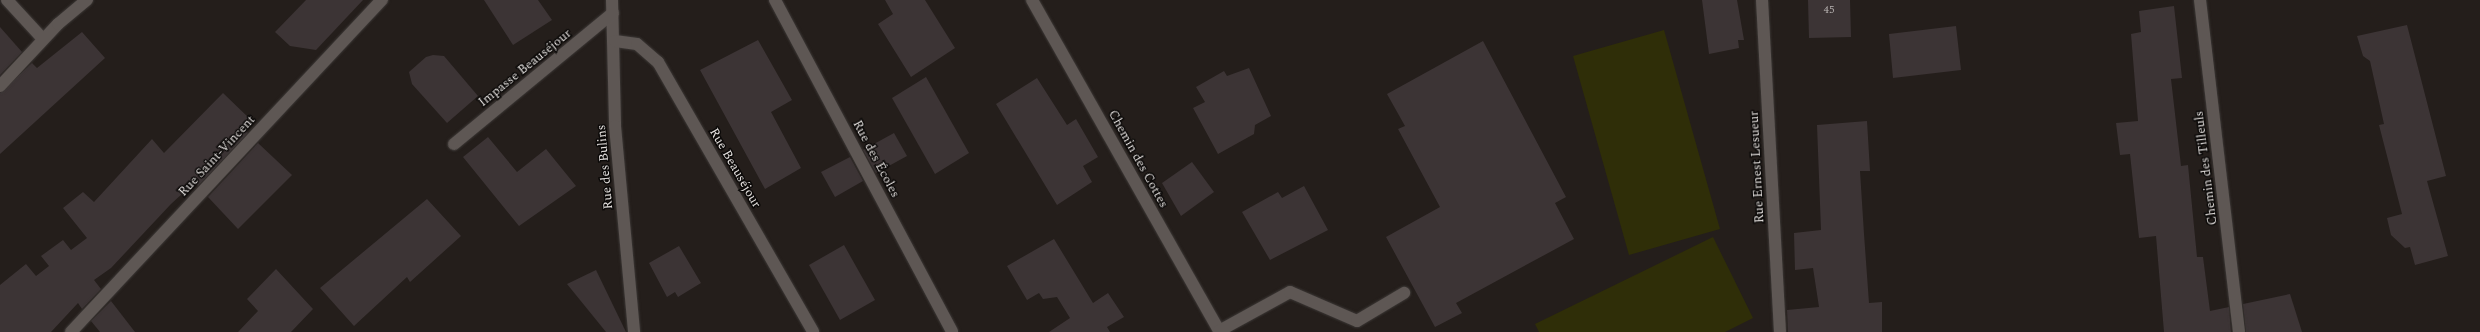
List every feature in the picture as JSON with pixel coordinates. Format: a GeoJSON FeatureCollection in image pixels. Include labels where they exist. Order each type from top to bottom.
{"type":"FeatureCollection","features":[{"type":"Feature","properties":{"kind":"street"},"geometry":{"type":"LineString","coordinates":[[7,0],[43,39]]}},
{"type":"Feature","properties":{"kind":"street"},"geometry":{"type":"LineString","coordinates":[[0,86],[43,39],[87,0]]}},
{"type":"Feature","properties":{"kind":"street","name":"Rue Saint-Vincent"},"geometry":{"type":"LineString","coordinates":[[71,332],[382,0]]}},
{"type":"Feature","properties":{"kind":"street","name":"Rue des Bulins"},"geometry":{"type":"LineString","coordinates":[[612,0],[615,41],[615,126],[634,332]]}},
{"type":"Feature","properties":{"kind":"street","name":"Rue des Écoles"},"geometry":{"type":"LineString","coordinates":[[775,0],[952,332]]}},
{"type":"Feature","properties":{"kind":"street","name":"Chemin des Cottes"},"geometry":{"type":"LineString","coordinates":[[1032,0],[1219,331]]}},
{"type":"Feature","properties":{"kind":"street","name":"Rue Ernest Lesueur"},"geometry":{"type":"LineString","coordinates":[[1762,0],[1780,332]]}},
{"type":"Feature","properties":{"kind":"street","name":"Chemin des Tilleuls"},"geometry":{"type":"LineString","coordinates":[[2200,0],[2239,332]]}},
{"type":"Feature","properties":{"kind":"street","name":"Impasse Beauséjour"},"geometry":{"type":"LineString","coordinates":[[454,144],[613,13]]}},
{"type":"Feature","properties":{"kind":"street","name":"Rue Beauséjour"},"geometry":{"type":"LineString","coordinates":[[615,41],[637,44],[658,62],[813,332]]}},
{"type":"Feature","properties":{"kind":"street"},"geometry":{"type":"LineString","coordinates":[[1219,331],[1290,292],[1357,321],[1404,293]]}},
{"type":"Feature","properties":{"kind":"shaded area"},"geometry":{"type":"Polygon","coordinates":[[[1664,30],[1720,229],[1629,255],[1573,56],[1664,30]]]}},
{"type":"Feature","properties":{"kind":"shaded area"},"geometry":{"type":"Polygon","coordinates":[[[1713,237],[1753,318],[1725,332],[1539,332],[1535,324],[1713,237]]]}},
{"type":"Feature","properties":{"kind":"building"},"geometry":{"type":"Polygon","coordinates":[[[306,0],[363,0],[316,50],[290,46],[275,32],[306,0]]]}},
{"type":"Feature","properties":{"kind":"building"},"geometry":{"type":"Polygon","coordinates":[[[484,0],[538,0],[552,20],[513,45],[484,0]]]}},
{"type":"Feature","properties":{"kind":"building"},"geometry":{"type":"Polygon","coordinates":[[[885,0],[925,0],[955,48],[911,77],[878,24],[893,14],[885,0]]]}},
{"type":"Feature","properties":{"kind":"building"},"geometry":{"type":"Polygon","coordinates":[[[1702,0],[1737,0],[1744,40],[1738,40],[1739,48],[1709,54],[1702,0]]]}},
{"type":"Feature","properties":{"kind":"building"},"geometry":{"type":"Polygon","coordinates":[[[1808,0],[1850,0],[1851,37],[1809,38],[1808,0]]]}},
{"type":"Feature","properties":{"kind":"building"},"geometry":{"type":"Polygon","coordinates":[[[2174,6],[2182,78],[2171,79],[2181,166],[2188,165],[2197,257],[2203,257],[2210,311],[2229,307],[2231,332],[2164,332],[2156,236],[2139,238],[2130,154],[2120,155],[2116,123],[2138,121],[2131,34],[2141,32],[2139,11],[2174,6]]]}},
{"type":"Feature","properties":{"kind":"building"},"geometry":{"type":"Polygon","coordinates":[[[2407,25],[2446,176],[2427,181],[2448,256],[2415,265],[2410,247],[2405,248],[2391,235],[2387,218],[2402,214],[2379,125],[2384,124],[2370,61],[2363,56],[2357,36],[2407,25]]]}},
{"type":"Feature","properties":{"kind":"building"},"geometry":{"type":"Polygon","coordinates":[[[1956,26],[1961,70],[1893,78],[1889,34],[1956,26]]]}},
{"type":"Feature","properties":{"kind":"building"},"geometry":{"type":"Polygon","coordinates":[[[0,27],[22,52],[0,75],[0,27]]]}},
{"type":"Feature","properties":{"kind":"building"},"geometry":{"type":"Polygon","coordinates":[[[82,32],[105,58],[0,154],[0,93],[32,63],[37,68],[82,32]]]}},
{"type":"Feature","properties":{"kind":"building"},"geometry":{"type":"Polygon","coordinates":[[[758,40],[792,100],[771,112],[801,168],[765,189],[700,70],[758,40]]]}},
{"type":"Feature","properties":{"kind":"building"},"geometry":{"type":"Polygon","coordinates":[[[1483,41],[1566,197],[1555,203],[1574,239],[1456,303],[1462,313],[1435,327],[1386,237],[1440,207],[1398,129],[1405,126],[1387,94],[1483,41]]]}},
{"type":"Feature","properties":{"kind":"building"},"geometry":{"type":"Polygon","coordinates":[[[433,55],[444,56],[478,96],[447,123],[412,84],[409,72],[426,57],[433,55]]]}},
{"type":"Feature","properties":{"kind":"building"},"geometry":{"type":"Polygon","coordinates":[[[1249,68],[1271,116],[1255,125],[1254,134],[1218,154],[1193,108],[1205,102],[1196,87],[1224,71],[1227,76],[1249,68]]]}},
{"type":"Feature","properties":{"kind":"building"},"geometry":{"type":"Polygon","coordinates":[[[926,77],[969,153],[935,174],[892,98],[926,77]]]}},
{"type":"Feature","properties":{"kind":"building"},"geometry":{"type":"Polygon","coordinates":[[[1037,78],[1067,125],[1076,119],[1098,157],[1083,166],[1092,182],[1057,205],[996,104],[1037,78]]]}},
{"type":"Feature","properties":{"kind":"building"},"geometry":{"type":"Polygon","coordinates":[[[223,93],[250,119],[242,127],[248,133],[198,186],[195,182],[171,204],[111,268],[94,280],[101,289],[82,309],[78,303],[51,332],[0,332],[0,285],[26,264],[36,276],[49,266],[41,256],[63,240],[71,250],[87,238],[63,208],[83,192],[94,202],[152,139],[164,153],[223,93]]]}},
{"type":"Feature","properties":{"kind":"building"},"geometry":{"type":"Polygon","coordinates":[[[1867,121],[1870,171],[1860,171],[1864,234],[1869,303],[1882,302],[1882,332],[1788,332],[1787,310],[1819,307],[1813,268],[1795,270],[1794,233],[1821,230],[1817,125],[1867,121]]]}},
{"type":"Feature","properties":{"kind":"building"},"geometry":{"type":"Polygon","coordinates":[[[894,133],[907,156],[876,173],[863,150],[894,133]]]}},
{"type":"Feature","properties":{"kind":"building"},"geometry":{"type":"Polygon","coordinates":[[[488,137],[517,172],[546,149],[576,186],[519,226],[463,157],[488,137]]]}},
{"type":"Feature","properties":{"kind":"building"},"geometry":{"type":"Polygon","coordinates":[[[258,143],[292,175],[238,229],[208,197],[258,143]]]}},
{"type":"Feature","properties":{"kind":"building"},"geometry":{"type":"Polygon","coordinates":[[[850,157],[863,181],[835,197],[821,172],[850,157]]]}},
{"type":"Feature","properties":{"kind":"building"},"geometry":{"type":"Polygon","coordinates":[[[1192,162],[1214,192],[1181,216],[1162,183],[1192,162]]]}},
{"type":"Feature","properties":{"kind":"building"},"geometry":{"type":"Polygon","coordinates":[[[1304,186],[1328,230],[1270,260],[1242,212],[1278,192],[1282,198],[1304,186]]]}},
{"type":"Feature","properties":{"kind":"building"},"geometry":{"type":"Polygon","coordinates":[[[427,199],[461,236],[410,282],[407,277],[354,326],[320,288],[427,199]]]}},
{"type":"Feature","properties":{"kind":"building"},"geometry":{"type":"Polygon","coordinates":[[[1054,239],[1093,303],[1108,293],[1124,317],[1107,327],[1110,332],[1049,332],[1070,318],[1057,297],[1043,299],[1039,293],[1027,300],[1007,266],[1054,239]]]}},
{"type":"Feature","properties":{"kind":"building"},"geometry":{"type":"Polygon","coordinates":[[[844,245],[875,300],[840,320],[809,265],[844,245]]]}},
{"type":"Feature","properties":{"kind":"building"},"geometry":{"type":"Polygon","coordinates":[[[679,246],[701,283],[678,297],[675,292],[667,297],[649,263],[679,246]]]}},
{"type":"Feature","properties":{"kind":"building"},"geometry":{"type":"Polygon","coordinates":[[[276,269],[313,309],[291,332],[238,332],[258,311],[247,299],[276,269]]]}},
{"type":"Feature","properties":{"kind":"building"},"geometry":{"type":"Polygon","coordinates":[[[596,270],[626,332],[606,332],[567,284],[596,270]]]}},
{"type":"Feature","properties":{"kind":"building"},"geometry":{"type":"Polygon","coordinates":[[[2290,294],[2302,332],[2246,332],[2243,304],[2290,294]]]}},
{"type":"Feature","properties":{"kind":"building"},"geometry":{"type":"Polygon","coordinates":[[[111,301],[135,332],[100,332],[91,321],[111,301]]]}}]}
